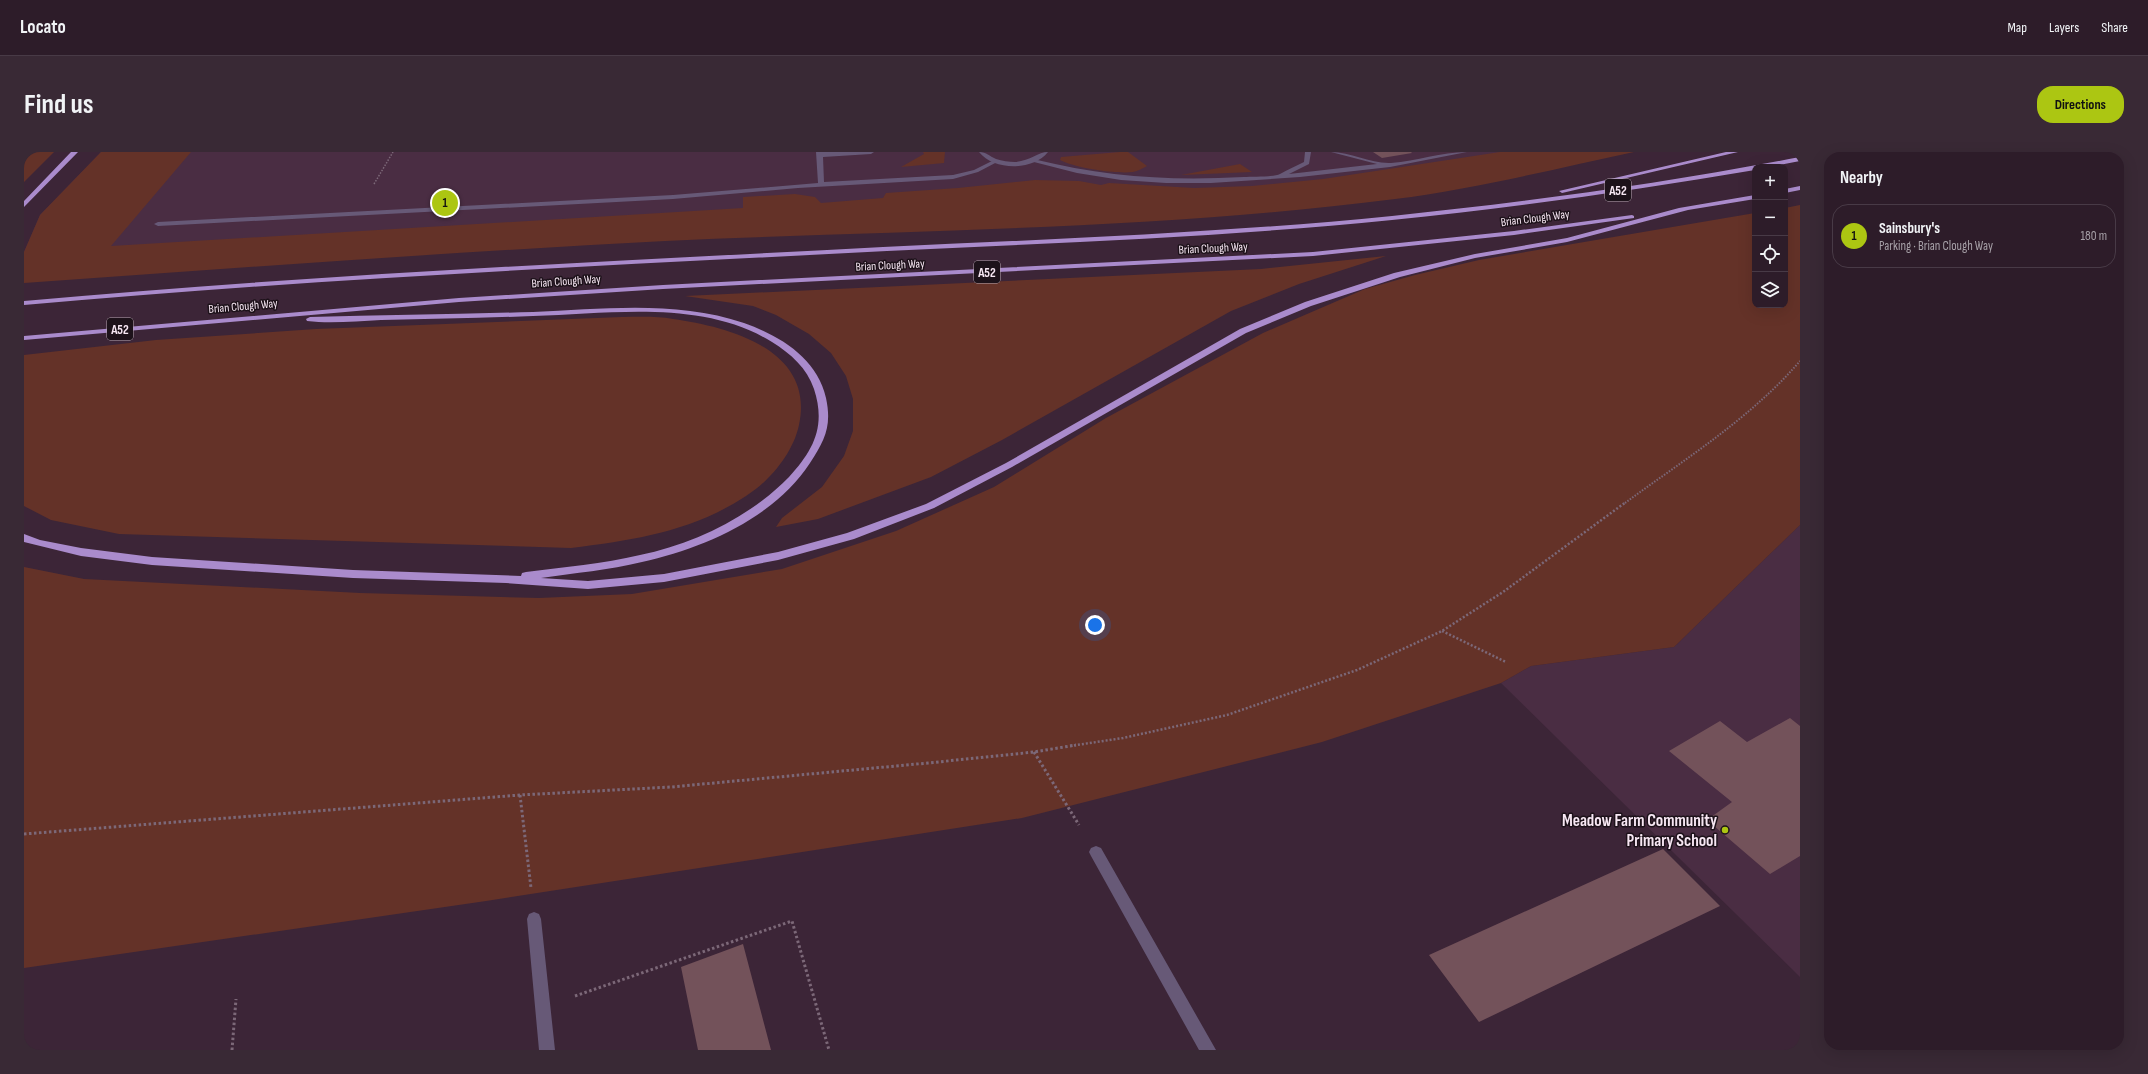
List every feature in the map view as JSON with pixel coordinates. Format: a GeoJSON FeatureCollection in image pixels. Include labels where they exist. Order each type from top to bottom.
{"type":"FeatureCollection","features":[{"type":"Feature","properties":{"kind":"highway"},"geometry":{"type":"LineString","coordinates":[[24,205],[75,152]]}},
{"type":"Feature","properties":{"kind":"highway"},"geometry":{"type":"LineString","coordinates":[[1479,208],[1645,173],[1735,152]]}},
{"type":"Feature","properties":{"kind":"highway","name":"Brian Clough Way"},"geometry":{"type":"LineString","coordinates":[[1772,164],[1800,159]]}},
{"type":"Feature","properties":{"kind":"highway","name":"Brian Clough Way"},"geometry":{"type":"LineString","coordinates":[[24,303],[190,288],[414,273],[1188,234],[1389,218],[1479,208],[1613,191],[1752,168]]}},
{"type":"Feature","properties":{"kind":"highway"},"geometry":{"type":"LineString","coordinates":[[1788,190],[1800,188]]}},
{"type":"Feature","properties":{"kind":"highway","name":"Brian Clough Way"},"geometry":{"type":"LineString","coordinates":[[24,338],[216,320],[459,300],[663,287],[1129,265],[1313,254],[1514,233],[1686,209],[1752,198]]}},
{"type":"Feature","properties":{"kind":"highway"},"geometry":{"type":"LineString","coordinates":[[24,538],[38,543],[81,552],[152,561],[353,574],[506,579],[588,585],[664,578],[778,556],[850,536],[930,506],[1010,465],[1243,331],[1308,304],[1397,275],[1475,256],[1567,240],[1686,209]]}},
{"type":"Feature","properties":{"kind":"highway"},"geometry":{"type":"LineString","coordinates":[[216,320],[434,317],[628,310],[676,312],[724,320],[762,333],[786,346],[805,364],[819,386],[823,407],[822,434],[808,462],[786,488],[762,505],[708,537],[643,558],[506,579]]}},
{"type":"Feature","properties":{"kind":"street"},"geometry":{"type":"LineString","coordinates":[[821,185],[820,154],[871,152]]}},
{"type":"Feature","properties":{"kind":"street"},"geometry":{"type":"LineString","coordinates":[[982,152],[996,161],[1015,163],[1033,161],[1041,158],[1045,152]]}},
{"type":"Feature","properties":{"kind":"street"},"geometry":{"type":"LineString","coordinates":[[1274,178],[1307,163],[1308,152]]}},
{"type":"Feature","properties":{"kind":"street"},"geometry":{"type":"LineString","coordinates":[[1334,152],[1390,165]]}},
{"type":"Feature","properties":{"kind":"street"},"geometry":{"type":"LineString","coordinates":[[1033,161],[1096,175],[1137,180],[1229,181],[1274,178],[1390,165],[1464,152]]}},
{"type":"Feature","properties":{"kind":"street"},"geometry":{"type":"LineString","coordinates":[[158,224],[673,197],[821,185],[953,177],[976,171],[996,161]]}},
{"type":"Feature","properties":{"kind":"street"},"geometry":{"type":"LineString","coordinates":[[1096,852],[1208,1050]]}},
{"type":"Feature","properties":{"kind":"street"},"geometry":{"type":"LineString","coordinates":[[534,919],[547,1050]]}},
{"type":"Feature","properties":{"kind":"path"},"geometry":{"type":"LineString","coordinates":[[24,834],[520,795],[671,787],[1034,752],[1123,738],[1226,715],[1357,670],[1442,631],[1504,592],[1742,417],[1783,381],[1800,361]]}},
{"type":"Feature","properties":{"kind":"path"},"geometry":{"type":"LineString","coordinates":[[1442,631],[1506,662]]}},
{"type":"Feature","properties":{"kind":"path"},"geometry":{"type":"LineString","coordinates":[[1034,752],[1096,852]]}},
{"type":"Feature","properties":{"kind":"path"},"geometry":{"type":"LineString","coordinates":[[520,795],[534,919]]}},
{"type":"Feature","properties":{"kind":"path"},"geometry":{"type":"LineString","coordinates":[[543,1007],[792,921],[829,1050]]}},
{"type":"Feature","properties":{"kind":"path"},"geometry":{"type":"LineString","coordinates":[[232,1050],[236,999]]}},
{"type":"Feature","properties":{"kind":"shaded area"},"geometry":{"type":"Polygon","coordinates":[[[24,152],[54,152],[24,182],[24,152]]]}},
{"type":"Feature","properties":{"kind":"shaded area"},"geometry":{"type":"Polygon","coordinates":[[[101,152],[1540,152],[1261,190],[24,252],[40,215],[101,152]]]}},
{"type":"Feature","properties":{"kind":"shaded area"},"geometry":{"type":"Polygon","coordinates":[[[101,152],[191,152],[111,246],[743,208],[743,197],[795,194],[815,197],[821,203],[883,198],[886,193],[958,188],[1035,180],[1079,181],[1101,185],[1109,183],[1194,188],[1252,186],[1323,179],[1500,152],[1634,152],[1514,178],[1425,195],[1304,209],[1213,217],[1030,228],[756,237],[585,245],[344,260],[24,283],[24,252],[40,215],[101,152]]]}},
{"type":"Feature","properties":{"kind":"shaded area"},"geometry":{"type":"Polygon","coordinates":[[[923,152],[945,152],[944,163],[901,167],[924,154],[923,152]]]}},
{"type":"Feature","properties":{"kind":"shaded area"},"geometry":{"type":"Polygon","coordinates":[[[1128,152],[1147,166],[1133,172],[1116,172],[1075,166],[1060,160],[1061,157],[1128,152]]]}},
{"type":"Feature","properties":{"kind":"shaded area"},"geometry":{"type":"Polygon","coordinates":[[[1240,164],[1252,172],[1181,175],[1240,164]]]}},
{"type":"Feature","properties":{"kind":"shaded area"},"geometry":{"type":"Polygon","coordinates":[[[1800,205],[1800,525],[1674,647],[1531,666],[1501,683],[1322,742],[1022,818],[486,901],[24,968],[24,567],[84,579],[360,593],[539,598],[632,594],[782,569],[896,531],[994,487],[1106,418],[1263,333],[1365,289],[1415,275],[1479,260],[1752,214],[1752,308],[1788,308],[1788,207],[1800,205]]]}},
{"type":"Feature","properties":{"kind":"shaded area"},"geometry":{"type":"Polygon","coordinates":[[[1386,256],[1299,284],[1231,311],[1002,440],[931,477],[818,519],[776,527],[782,518],[822,487],[844,456],[853,431],[853,399],[846,376],[831,353],[809,334],[776,315],[753,306],[685,296],[1261,269],[1386,256]]]}},
{"type":"Feature","properties":{"kind":"shaded area"},"geometry":{"type":"Polygon","coordinates":[[[622,317],[667,318],[719,328],[742,336],[763,347],[781,361],[794,378],[801,399],[799,425],[792,446],[786,456],[764,483],[746,496],[725,508],[683,526],[640,538],[571,548],[119,534],[51,520],[24,506],[24,355],[156,340],[316,329],[622,317]]]}},
{"type":"Feature","properties":{"kind":"shaded area","name":"Meadow Farm Community Primary School"},"geometry":{"type":"Polygon","coordinates":[[[1800,525],[1800,977],[1501,683],[1531,666],[1674,647],[1800,525]]]}},
{"type":"Feature","properties":{"kind":"building"},"geometry":{"type":"Polygon","coordinates":[[[1373,152],[1411,152],[1412,153],[1382,158],[1373,152]]]}},
{"type":"Feature","properties":{"kind":"building"},"geometry":{"type":"Polygon","coordinates":[[[1790,718],[1800,726],[1800,856],[1770,874],[1707,820],[1732,802],[1669,751],[1720,721],[1747,742],[1790,718]]]}},
{"type":"Feature","properties":{"kind":"building"},"geometry":{"type":"Polygon","coordinates":[[[1663,849],[1720,906],[1479,1022],[1429,955],[1663,849]]]}},
{"type":"Feature","properties":{"kind":"building"},"geometry":{"type":"Polygon","coordinates":[[[743,944],[771,1050],[698,1050],[681,967],[743,944]]]}},
{"type":"Feature","properties":{"kind":"place","name":"Sainsbury's"},"geometry":{"type":"Point","coordinates":[445,203]}},
{"type":"Feature","properties":{"kind":"place","name":"Meadow Farm Community Primary School"},"geometry":{"type":"Point","coordinates":[1725,830]}}]}
